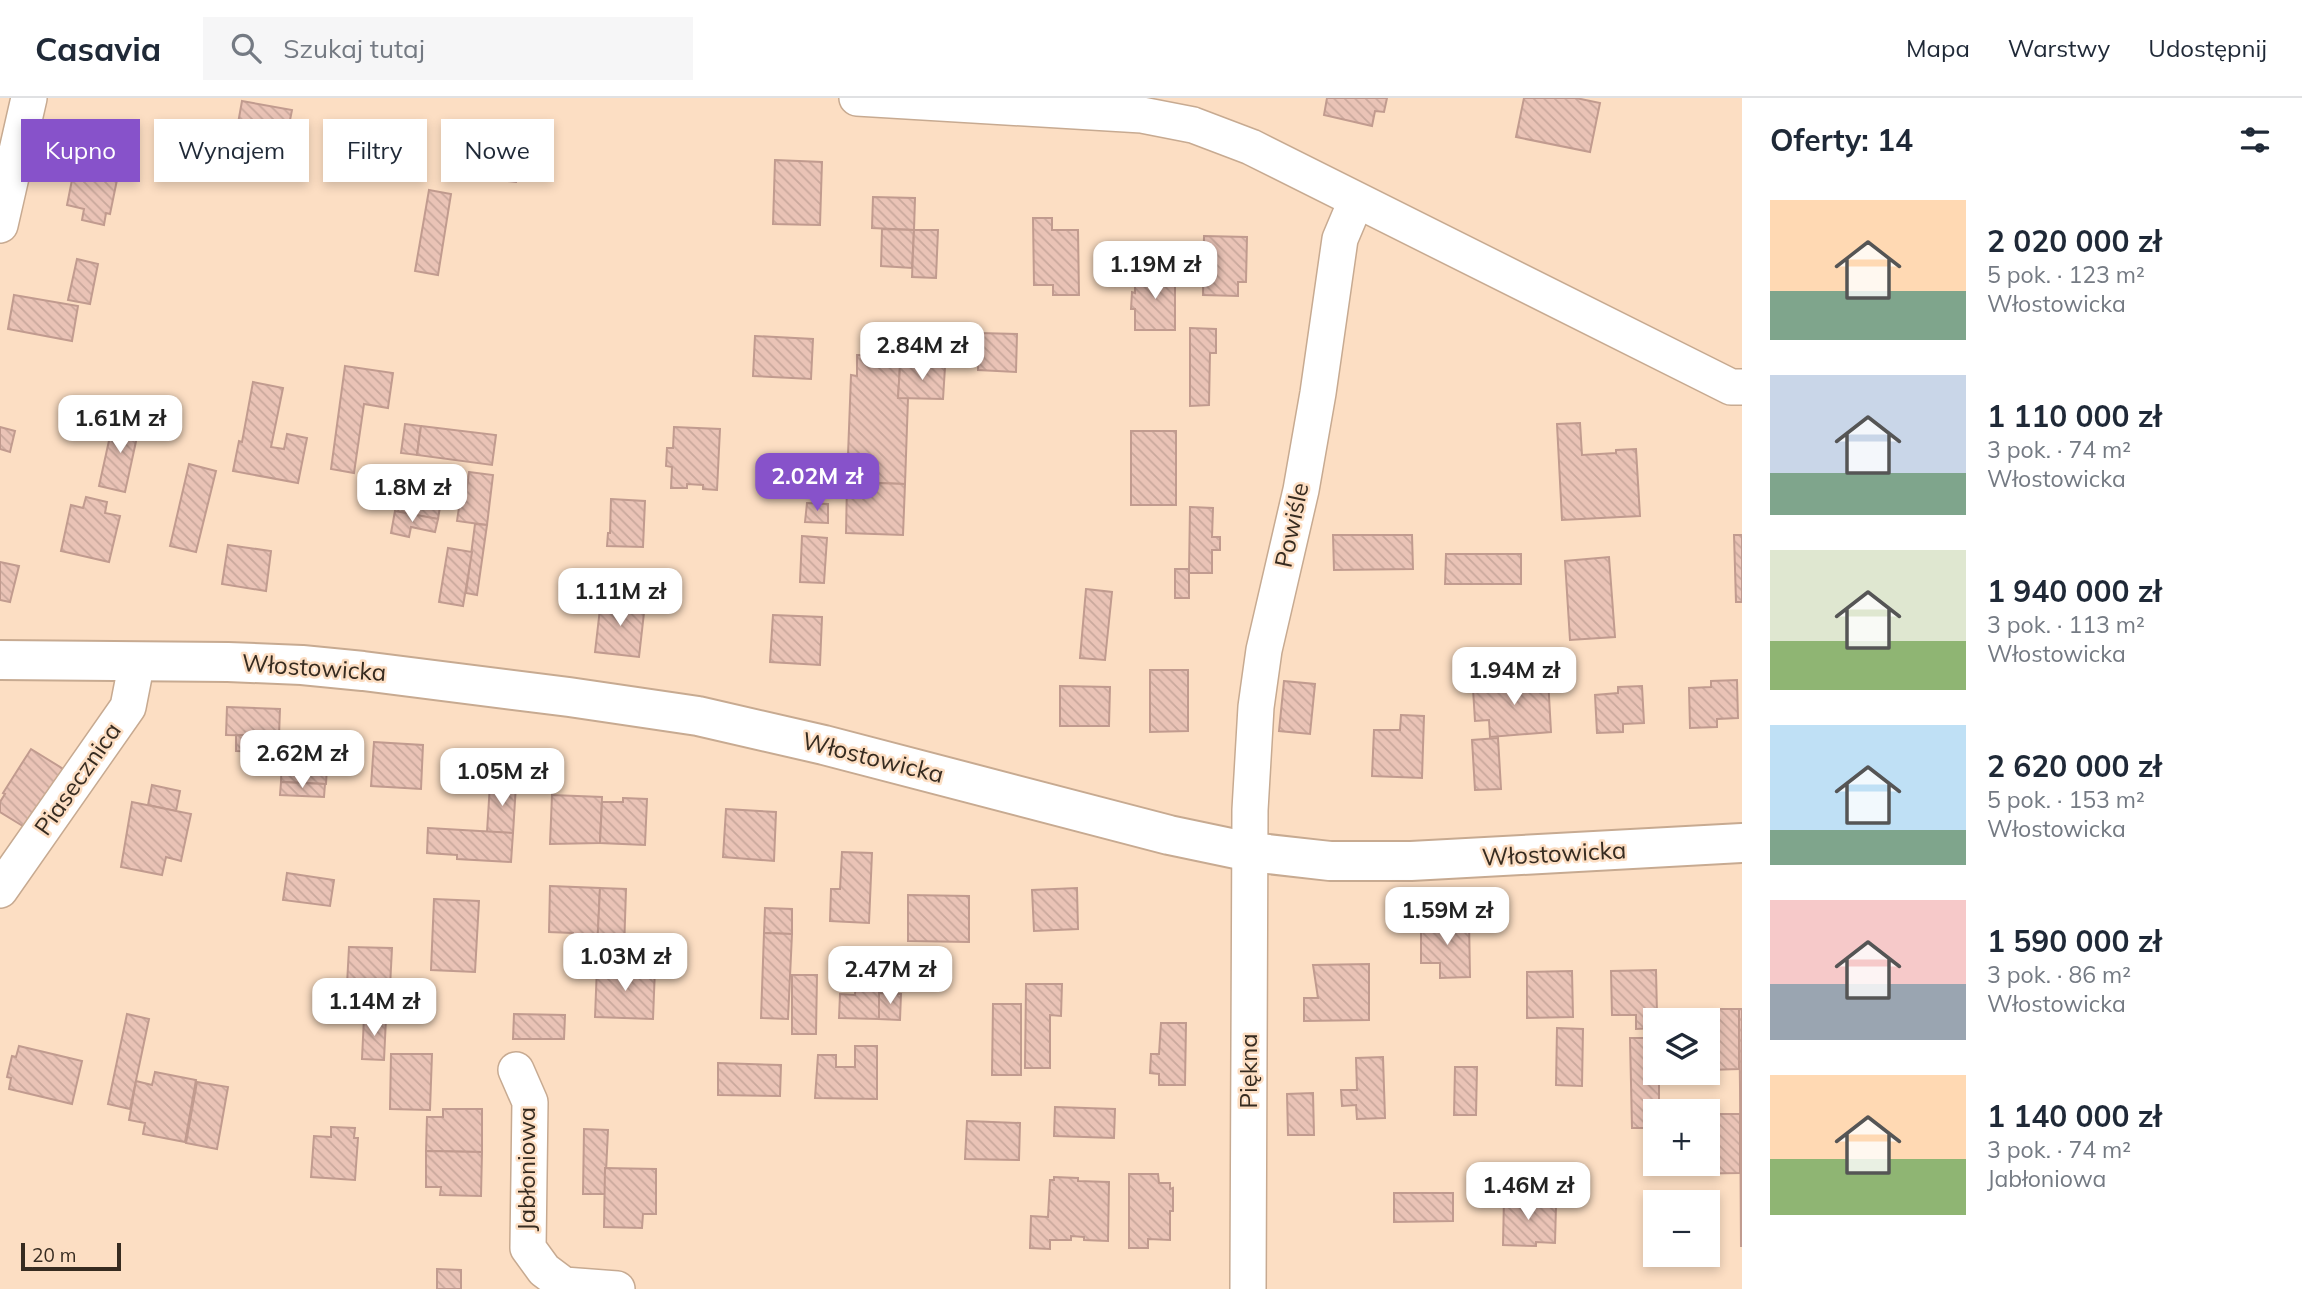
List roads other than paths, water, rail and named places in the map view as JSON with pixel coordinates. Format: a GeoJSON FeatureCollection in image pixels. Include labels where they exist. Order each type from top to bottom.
{"type":"FeatureCollection","features":[{"type":"Feature","properties":{"kind":"main road","name":"Włostowicka"},"geometry":{"type":"LineString","coordinates":[[0,660],[228,662],[363,671],[569,696],[698,716],[824,745],[1168,835],[1250,852],[1330,861],[1411,862],[1742,843]]}},
{"type":"Feature","properties":{"kind":"street"},"geometry":{"type":"LineString","coordinates":[[0,225],[29,98]]}},
{"type":"Feature","properties":{"kind":"street"},"geometry":{"type":"LineString","coordinates":[[857,98],[1142,115],[1193,125],[1251,147],[1731,387],[1742,387]]}},
{"type":"Feature","properties":{"kind":"street","name":"Powiśle"},"geometry":{"type":"LineString","coordinates":[[1250,852],[1256,707],[1264,650],[1301,490],[1340,239],[1356,201]]}},
{"type":"Feature","properties":{"kind":"street","name":"Piasecznica"},"geometry":{"type":"LineString","coordinates":[[0,890],[128,707],[137,661]]}},
{"type":"Feature","properties":{"kind":"street","name":"Piękna"},"geometry":{"type":"LineString","coordinates":[[1248,1289],[1250,852]]}},
{"type":"Feature","properties":{"kind":"street","name":"Jabłoniowa"},"geometry":{"type":"LineString","coordinates":[[516,1070],[530,1102],[528,1248],[544,1270],[564,1286],[617,1289]]}}]}
